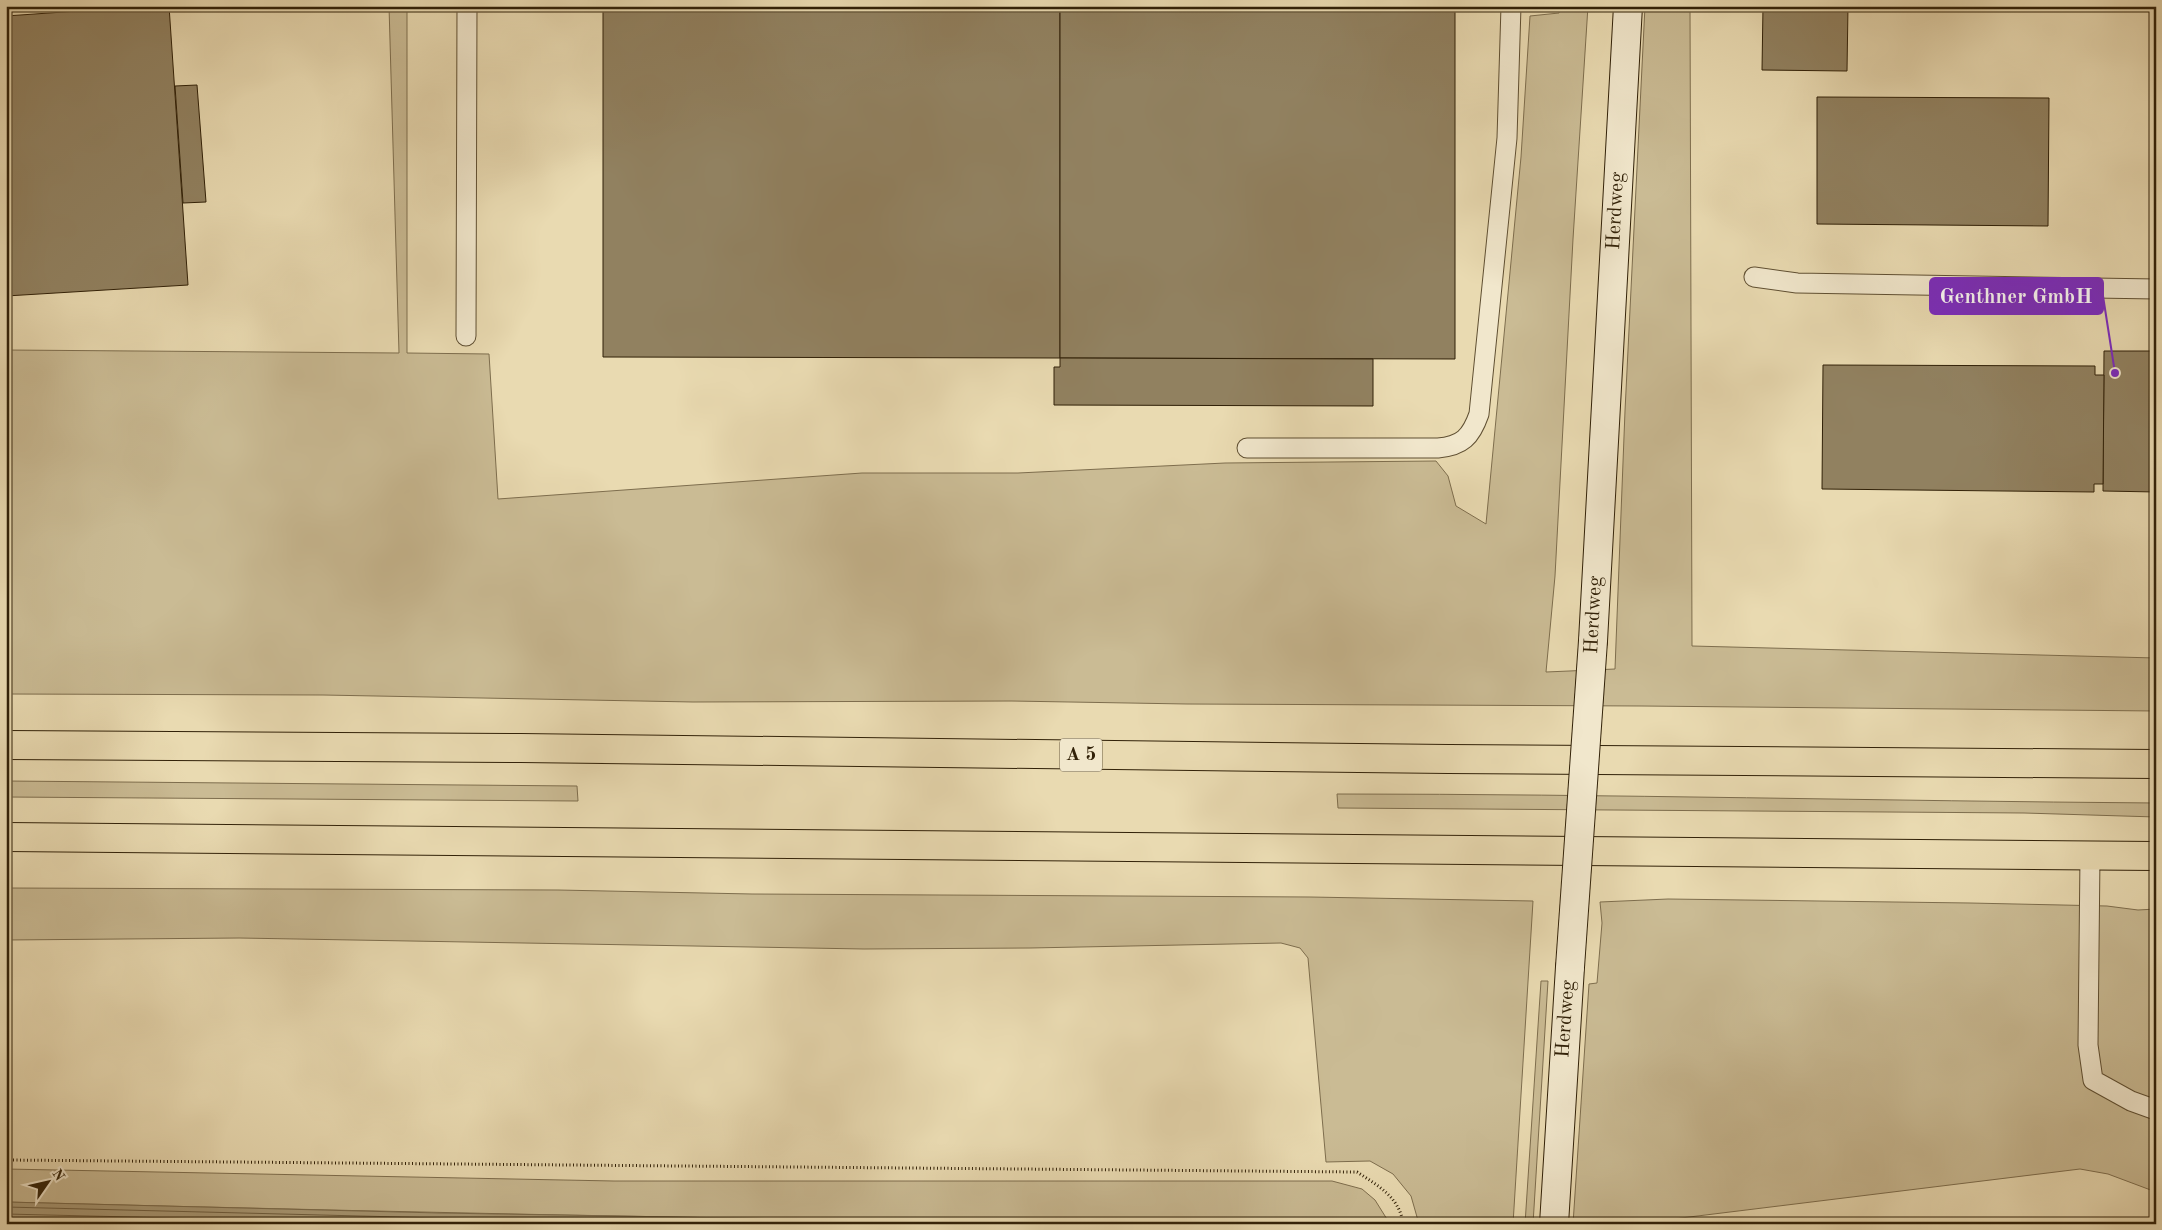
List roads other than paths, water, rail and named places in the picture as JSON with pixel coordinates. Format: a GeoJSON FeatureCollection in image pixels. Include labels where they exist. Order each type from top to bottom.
{"type":"FeatureCollection","features":[{"type":"Feature","properties":{"kind":"highway","name":"A 5"},"geometry":{"type":"LineString","coordinates":[[6,745],[521,748],[1448,759],[2156,764]]}},
{"type":"Feature","properties":{"kind":"highway"},"geometry":{"type":"LineString","coordinates":[[6,837],[2156,856]]}},
{"type":"Feature","properties":{"kind":"main road","name":"Herdweg"},"geometry":{"type":"LineString","coordinates":[[1554,1224],[1592,641],[1628,6]]}},
{"type":"Feature","properties":{"kind":"lane"},"geometry":{"type":"LineString","coordinates":[[466,336],[467,6]]}},
{"type":"Feature","properties":{"kind":"lane"},"geometry":{"type":"LineString","coordinates":[[1247,448],[1438,448],[1450,447],[1462,441],[1474,430],[1479,414],[1507,138],[1511,6]]}},
{"type":"Feature","properties":{"kind":"lane"},"geometry":{"type":"LineString","coordinates":[[1754,277],[1798,283],[2156,289]]}},
{"type":"Feature","properties":{"kind":"lane"},"geometry":{"type":"LineString","coordinates":[[2090,856],[2088,1045],[2093,1080],[2131,1101],[2156,1110]]}},
{"type":"Feature","properties":{"kind":"water"},"geometry":{"type":"Polygon","coordinates":[[[6,1202],[439,1213],[1089,1224],[6,1224],[6,1202]]]}},
{"type":"Feature","properties":{"kind":"place","name":"Genthner GmbH"},"geometry":{"type":"Point","coordinates":[2115,373]}}]}
